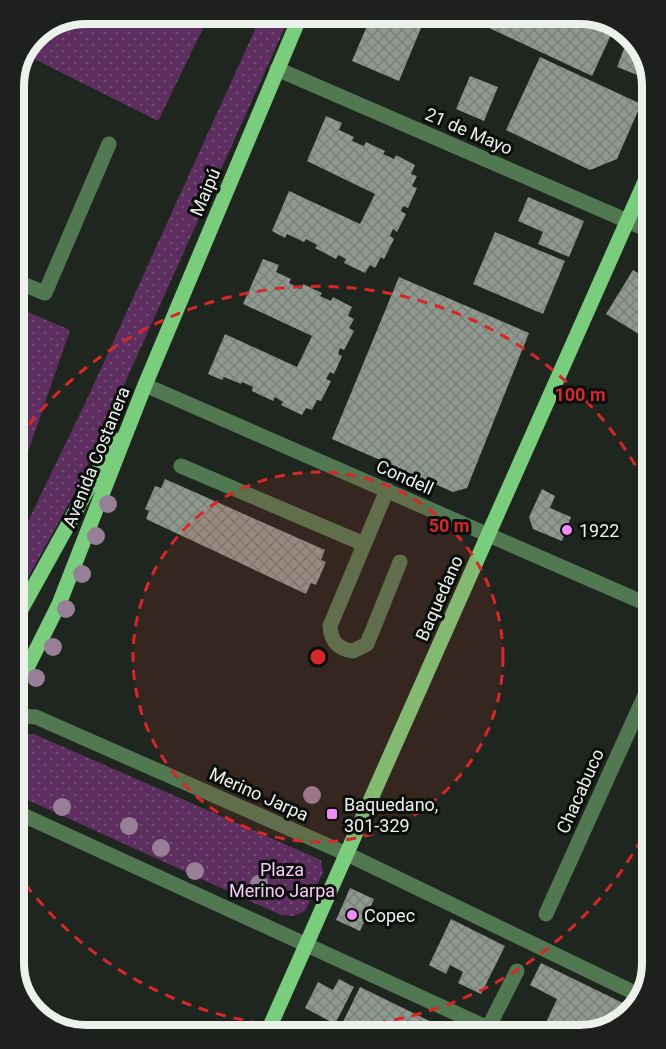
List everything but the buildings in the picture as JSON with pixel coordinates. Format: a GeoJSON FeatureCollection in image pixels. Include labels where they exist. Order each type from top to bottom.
{"type":"FeatureCollection","features":[{"type":"Feature","properties":{"kind":"main road","name":"Maipú"},"geometry":{"type":"LineString","coordinates":[[145,385],[297,24]]}},
{"type":"Feature","properties":{"kind":"main road","name":"Baquedano"},"geometry":{"type":"LineString","coordinates":[[271,1025],[642,188]]}},
{"type":"Feature","properties":{"kind":"main road","name":"Avenida Costanera"},"geometry":{"type":"LineString","coordinates":[[24,604],[145,385]]}},
{"type":"Feature","properties":{"kind":"main road","name":"Avenida Costanera"},"geometry":{"type":"LineString","coordinates":[[24,674],[59,604],[145,385]]}},
{"type":"Feature","properties":{"kind":"street","name":"21 de Mayo"},"geometry":{"type":"LineString","coordinates":[[277,69],[642,227]]}},
{"type":"Feature","properties":{"kind":"street"},"geometry":{"type":"LineString","coordinates":[[24,284],[45,292],[109,144]]}},
{"type":"Feature","properties":{"kind":"street","name":"Condell"},"geometry":{"type":"LineString","coordinates":[[145,385],[642,602]]}},
{"type":"Feature","properties":{"kind":"street"},"geometry":{"type":"LineString","coordinates":[[181,466],[364,544]]}},
{"type":"Feature","properties":{"kind":"street"},"geometry":{"type":"LineString","coordinates":[[387,490],[330,626],[333,641],[338,647],[353,651],[367,644],[400,562]]}},
{"type":"Feature","properties":{"kind":"street","name":"Chacabuco"},"geometry":{"type":"LineString","coordinates":[[546,914],[642,702]]}},
{"type":"Feature","properties":{"kind":"street","name":"Merino Jarpa"},"geometry":{"type":"LineString","coordinates":[[24,716],[36,717],[347,854],[635,993]]}},
{"type":"Feature","properties":{"kind":"street"},"geometry":{"type":"LineString","coordinates":[[24,816],[478,1025]]}},
{"type":"Feature","properties":{"kind":"street"},"geometry":{"type":"LineString","coordinates":[[489,1025],[517,971]]}},
{"type":"Feature","properties":{"kind":"green space"},"geometry":{"type":"Polygon","coordinates":[[[205,24],[158,121],[31,57],[51,34],[74,25],[205,24]]]}},
{"type":"Feature","properties":{"kind":"green space"},"geometry":{"type":"Polygon","coordinates":[[[257,24],[286,24],[79,485],[24,585],[24,530],[88,397],[257,24]]]}},
{"type":"Feature","properties":{"kind":"green space"},"geometry":{"type":"Polygon","coordinates":[[[24,310],[70,330],[24,464],[24,310]]]}},
{"type":"Feature","properties":{"kind":"green space","name":"Plaza Merino Jarpa"},"geometry":{"type":"Polygon","coordinates":[[[24,734],[34,734],[321,860],[323,872],[305,911],[294,916],[281,915],[24,798],[24,734]]]}},
{"type":"Feature","properties":{"kind":"place","name":"1922"},"geometry":{"type":"Point","coordinates":[567,530]}},
{"type":"Feature","properties":{"kind":"place","name":"Baquedano, 301-329"},"geometry":{"type":"Point","coordinates":[332,814]}},
{"type":"Feature","properties":{"kind":"place","name":"Copec"},"geometry":{"type":"Point","coordinates":[352,915]}}]}
